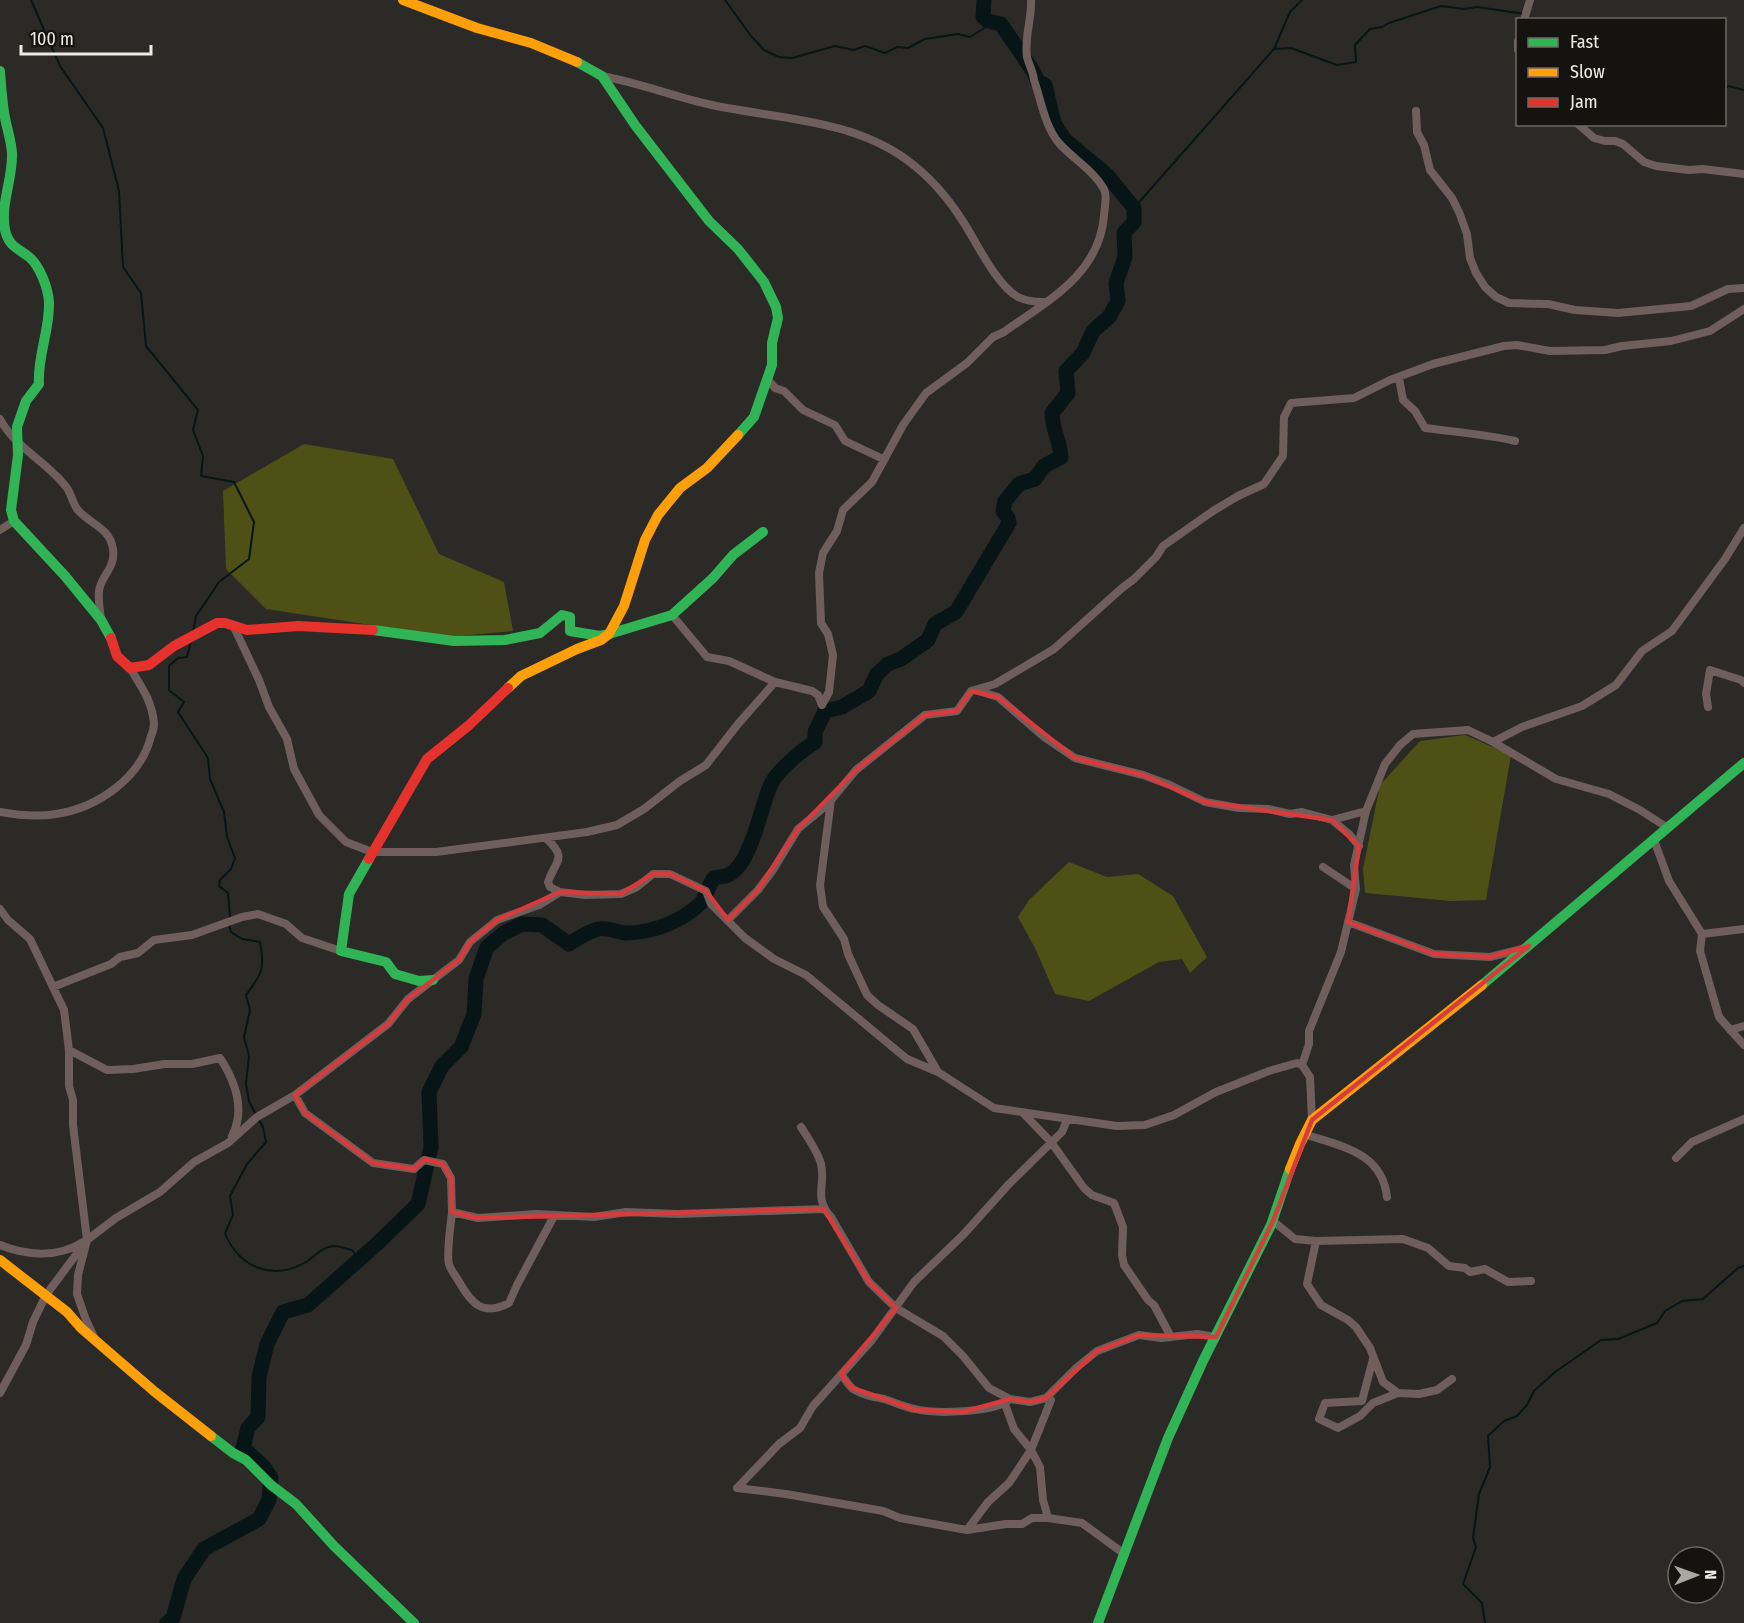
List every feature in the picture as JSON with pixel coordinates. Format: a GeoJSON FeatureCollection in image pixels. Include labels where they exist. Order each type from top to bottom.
{"type":"FeatureCollection","features":[{"type":"Feature","properties":{"kind":"street"},"geometry":{"type":"LineString","coordinates":[[403,0],[477,28],[531,43],[583,64],[602,76],[716,105],[831,126],[887,148],[924,174],[943,194],[988,263],[1016,296],[1029,301],[1044,302]]}},
{"type":"Feature","properties":{"kind":"street"},"geometry":{"type":"LineString","coordinates":[[672,615],[707,657],[729,661],[775,682],[812,691],[818,695],[822,705],[829,692],[833,655],[828,634],[821,623],[819,573],[823,553],[837,531],[843,510],[872,482],[914,407],[926,393],[967,363],[993,337],[1004,333],[1077,278],[1091,259],[1104,227],[1106,196],[1104,190],[1086,168],[1058,143],[1051,130],[1034,80],[1034,71],[1027,57],[1029,22],[1032,13],[1031,0]]}},
{"type":"Feature","properties":{"kind":"street"},"geometry":{"type":"LineString","coordinates":[[1525,18],[1530,0]]}},
{"type":"Feature","properties":{"kind":"street"},"geometry":{"type":"LineString","coordinates":[[0,71],[4,112],[12,154],[5,196],[5,229],[9,240],[17,250],[29,257],[40,271],[49,301],[43,352],[38,368],[39,384],[26,401],[17,427],[18,455],[11,510],[14,521],[65,576],[109,632],[117,656],[130,668],[149,698],[154,725],[149,747],[130,775],[108,793],[72,810],[54,814],[0,812]]}},
{"type":"Feature","properties":{"kind":"street"},"geometry":{"type":"LineString","coordinates":[[341,951],[349,894],[427,759],[468,726],[521,676],[601,640],[609,634],[624,606],[645,540],[658,515],[680,488],[707,468],[754,417],[772,365],[772,343],[778,318],[776,307],[764,282],[738,249],[709,221],[635,125],[602,76]]}},
{"type":"Feature","properties":{"kind":"street"},"geometry":{"type":"LineString","coordinates":[[1416,111],[1417,132],[1424,145],[1430,170],[1452,198],[1459,212],[1467,234],[1470,258],[1476,273],[1485,287],[1496,297],[1509,303],[1548,304],[1598,314],[1691,306],[1728,289],[1744,288]]}},
{"type":"Feature","properties":{"kind":"street"},"geometry":{"type":"LineString","coordinates":[[1580,126],[1594,138],[1623,144],[1644,162],[1656,166],[1689,171],[1703,169],[1744,174]]}},
{"type":"Feature","properties":{"kind":"street"},"geometry":{"type":"LineString","coordinates":[[728,920],[763,883],[798,829],[827,805],[856,770],[925,715],[957,711],[971,691],[995,684],[1054,649],[1134,579],[1163,546],[1213,511],[1264,484],[1283,456],[1284,417],[1291,403],[1354,398],[1390,380],[1433,364],[1504,346],[1517,345],[1550,351],[1605,350],[1671,340],[1710,331],[1744,309]]}},
{"type":"Feature","properties":{"kind":"street"},"geometry":{"type":"LineString","coordinates":[[1399,378],[1403,400],[1415,411],[1425,428],[1462,434],[1490,435],[1515,441]]}},
{"type":"Feature","properties":{"kind":"street"},"geometry":{"type":"LineString","coordinates":[[767,379],[775,388],[784,391],[803,410],[835,425],[845,441],[883,459]]}},
{"type":"Feature","properties":{"kind":"street"},"geometry":{"type":"LineString","coordinates":[[0,418],[31,456],[43,464],[67,488],[78,509],[102,528],[110,539],[113,563],[109,573],[103,578],[99,592],[101,620]]}},
{"type":"Feature","properties":{"kind":"street"},"geometry":{"type":"LineString","coordinates":[[0,530],[14,521]]}},
{"type":"Feature","properties":{"kind":"street"},"geometry":{"type":"LineString","coordinates":[[1493,742],[1522,727],[1582,706],[1616,685],[1642,651],[1672,631],[1725,559],[1744,528]]}},
{"type":"Feature","properties":{"kind":"street"},"geometry":{"type":"LineString","coordinates":[[130,668],[149,665],[174,646],[217,623],[247,630],[298,626],[364,629],[454,641],[505,640],[540,633],[562,615],[570,617],[570,631],[600,636],[672,615],[713,578],[733,555],[763,532]]}},
{"type":"Feature","properties":{"kind":"street"},"geometry":{"type":"LineString","coordinates":[[233,626],[259,680],[269,707],[288,739],[294,769],[319,815],[346,842],[372,852],[436,852],[546,838],[617,825],[644,809],[680,781],[706,765],[775,682]]}},
{"type":"Feature","properties":{"kind":"street"},"geometry":{"type":"LineString","coordinates":[[1708,707],[1706,694],[1710,670],[1744,683]]}},
{"type":"Feature","properties":{"kind":"street"},"geometry":{"type":"LineString","coordinates":[[971,691],[984,692],[998,697],[1044,737],[1075,758],[1143,775],[1205,802],[1239,808],[1268,809],[1290,814],[1302,812],[1332,820],[1359,846]]}},
{"type":"Feature","properties":{"kind":"street"},"geometry":{"type":"LineString","coordinates":[[1302,1065],[1309,1044],[1309,1031],[1341,952],[1356,889],[1354,865],[1366,811],[1384,764],[1413,734],[1468,730],[1556,779],[1609,794],[1668,828]]}},
{"type":"Feature","properties":{"kind":"street"},"geometry":{"type":"LineString","coordinates":[[1098,1623],[1165,1444],[1196,1374],[1273,1221],[1282,1190],[1304,1134],[1312,1120],[1529,946],[1744,763]]}},
{"type":"Feature","properties":{"kind":"street"},"geometry":{"type":"LineString","coordinates":[[831,798],[820,885],[823,908],[844,939],[848,954],[867,995],[913,1029],[938,1072]]}},
{"type":"Feature","properties":{"kind":"street"},"geometry":{"type":"LineString","coordinates":[[1332,820],[1366,811]]}},
{"type":"Feature","properties":{"kind":"street"},"geometry":{"type":"LineString","coordinates":[[546,838],[557,848],[558,857],[548,882],[550,887],[560,892],[585,895],[621,894],[637,887],[653,874],[670,874],[706,891],[711,904],[745,938],[774,959],[806,975],[907,1059],[938,1072],[994,1108],[1127,1127],[1145,1125],[1174,1115],[1216,1092],[1297,1063],[1302,1065],[1310,1077],[1312,1120]]}},
{"type":"Feature","properties":{"kind":"street"},"geometry":{"type":"LineString","coordinates":[[1654,840],[1669,881],[1702,933],[1700,951],[1719,1017],[1744,1045]]}},
{"type":"Feature","properties":{"kind":"street"},"geometry":{"type":"LineString","coordinates":[[1323,867],[1356,889]]}},
{"type":"Feature","properties":{"kind":"street"},"geometry":{"type":"LineString","coordinates":[[0,1245],[12,1250],[50,1254],[68,1250],[87,1240],[117,1218],[160,1192],[194,1162],[228,1143],[257,1117],[296,1095],[388,1024],[408,999],[459,960],[470,942],[497,920],[539,905],[560,892]]}},
{"type":"Feature","properties":{"kind":"street"},"geometry":{"type":"LineString","coordinates":[[0,909],[8,920],[30,939],[64,1010],[69,1050],[69,1086],[73,1100],[73,1125],[87,1240],[78,1275],[77,1294],[86,1320],[99,1345]]}},
{"type":"Feature","properties":{"kind":"street"},"geometry":{"type":"LineString","coordinates":[[53,987],[111,964],[120,957],[138,953],[154,940],[192,935],[242,917],[258,914],[285,924],[302,938],[386,962],[396,974],[419,981],[433,980]]}},
{"type":"Feature","properties":{"kind":"street"},"geometry":{"type":"LineString","coordinates":[[1348,922],[1434,954],[1490,957],[1529,946]]}},
{"type":"Feature","properties":{"kind":"street"},"geometry":{"type":"LineString","coordinates":[[1702,933],[1744,929]]}},
{"type":"Feature","properties":{"kind":"street"},"geometry":{"type":"LineString","coordinates":[[1730,1030],[1744,1026]]}},
{"type":"Feature","properties":{"kind":"street"},"geometry":{"type":"LineString","coordinates":[[69,1050],[107,1070],[133,1070],[165,1064],[192,1064],[220,1058],[231,1076],[238,1097],[236,1128],[228,1143]]}},
{"type":"Feature","properties":{"kind":"street"},"geometry":{"type":"LineString","coordinates":[[296,1095],[306,1113],[373,1163],[414,1169],[424,1160],[443,1164],[451,1178],[449,1264],[478,1307],[499,1309],[509,1303],[554,1216]]}},
{"type":"Feature","properties":{"kind":"street"},"geometry":{"type":"LineString","coordinates":[[1023,1113],[1051,1142],[1084,1188],[1092,1195],[1114,1203],[1124,1227],[1122,1255],[1124,1265],[1154,1305],[1171,1337]]}},
{"type":"Feature","properties":{"kind":"street"},"geometry":{"type":"LineString","coordinates":[[1676,1158],[1692,1142],[1744,1119]]}},
{"type":"Feature","properties":{"kind":"street"},"geometry":{"type":"LineString","coordinates":[[1067,1120],[1062,1132],[986,1208],[963,1235],[914,1282],[872,1340],[813,1406],[800,1428],[779,1444],[736,1489],[884,1511],[900,1518],[967,1530],[1022,1524],[1032,1518],[1082,1523],[1124,1553]]}},
{"type":"Feature","properties":{"kind":"street"},"geometry":{"type":"LineString","coordinates":[[801,1127],[821,1163],[820,1195],[824,1209],[869,1282],[896,1308],[943,1336],[963,1356],[988,1388],[1007,1402],[1014,1429],[1031,1450],[1040,1467],[1043,1500],[1048,1518]]}},
{"type":"Feature","properties":{"kind":"street"},"geometry":{"type":"LineString","coordinates":[[1304,1134],[1363,1154],[1373,1164],[1386,1186],[1387,1197]]}},
{"type":"Feature","properties":{"kind":"street"},"geometry":{"type":"LineString","coordinates":[[452,1212],[478,1218],[536,1214],[594,1216],[626,1212],[678,1214],[824,1209]]}},
{"type":"Feature","properties":{"kind":"street"},"geometry":{"type":"LineString","coordinates":[[1273,1221],[1295,1239],[1316,1241],[1403,1239],[1428,1248],[1449,1266],[1466,1268],[1470,1272],[1485,1269],[1508,1282],[1531,1281]]}},
{"type":"Feature","properties":{"kind":"street"},"geometry":{"type":"LineString","coordinates":[[0,1393],[26,1345],[33,1322],[46,1295],[87,1240]]}},
{"type":"Feature","properties":{"kind":"street"},"geometry":{"type":"LineString","coordinates":[[1316,1241],[1307,1284],[1321,1305],[1356,1327],[1370,1348],[1383,1382],[1398,1394]]}},
{"type":"Feature","properties":{"kind":"street"},"geometry":{"type":"LineString","coordinates":[[0,1260],[67,1312],[99,1345],[155,1392],[259,1471],[271,1485],[296,1504],[334,1546],[414,1623]]}},
{"type":"Feature","properties":{"kind":"street"},"geometry":{"type":"LineString","coordinates":[[841,1374],[852,1388],[867,1396],[885,1399],[916,1410],[963,1412],[985,1410],[1007,1402],[1030,1402],[1046,1398],[1097,1351],[1139,1335],[1171,1337],[1197,1334],[1216,1337]]}},
{"type":"Feature","properties":{"kind":"street"},"geometry":{"type":"LineString","coordinates":[[1360,1416],[1373,1359]]}},
{"type":"Feature","properties":{"kind":"street"},"geometry":{"type":"LineString","coordinates":[[1362,1401],[1325,1403],[1319,1419],[1338,1428],[1360,1416],[1373,1403],[1398,1394],[1419,1394],[1437,1390],[1452,1379]]}},
{"type":"Feature","properties":{"kind":"street"},"geometry":{"type":"LineString","coordinates":[[967,1530],[987,1502],[1009,1483],[1031,1450],[1051,1400]]}},
{"type":"Feature","properties":{"kind":"highlighted area"},"geometry":{"type":"Polygon","coordinates":[[[971,691],[998,697],[1075,758],[1143,775],[1205,802],[1332,820],[1359,846],[1348,922],[1434,954],[1490,957],[1529,946],[1312,1120],[1273,1221],[1216,1337],[1139,1335],[1115,1343],[1097,1351],[1046,1398],[1030,1402],[1010,1399],[963,1412],[916,1410],[852,1388],[841,1374],[896,1308],[869,1282],[824,1209],[478,1218],[452,1212],[451,1178],[443,1164],[425,1159],[414,1169],[373,1163],[305,1113],[295,1095],[388,1024],[408,999],[459,960],[470,942],[497,920],[560,892],[621,894],[653,874],[670,874],[706,891],[728,920],[758,890],[798,829],[856,770],[925,715],[957,711],[971,691]]]}},
{"type":"Feature","properties":{"kind":"shaded area"},"geometry":{"type":"Polygon","coordinates":[[[304,444],[393,459],[439,554],[504,582],[513,631],[449,637],[266,609],[226,569],[223,491],[304,444]]]}},
{"type":"Feature","properties":{"kind":"shaded area"},"geometry":{"type":"Polygon","coordinates":[[[1465,735],[1511,755],[1486,900],[1451,901],[1365,893],[1363,869],[1380,785],[1420,741],[1465,735]]]}},
{"type":"Feature","properties":{"kind":"shaded area"},"geometry":{"type":"Polygon","coordinates":[[[1069,862],[1107,877],[1138,874],[1173,896],[1207,957],[1190,973],[1182,959],[1159,962],[1089,1001],[1055,994],[1036,950],[1018,917],[1029,900],[1069,862]]]}},
{"type":"Feature","properties":{"kind":"waterway"},"geometry":{"type":"LineString","coordinates":[[31,0],[60,66],[103,128],[119,191],[123,267],[141,293],[146,346],[198,410],[193,430],[203,456],[201,476],[234,482],[254,522],[249,559],[219,582],[196,616],[193,632]]}},
{"type":"Feature","properties":{"kind":"waterway"},"geometry":{"type":"LineString","coordinates":[[725,0],[764,50],[779,57],[792,58],[835,46],[854,50],[865,46],[885,53],[897,47],[908,48],[925,39],[958,34],[970,37],[994,22]]}},
{"type":"Feature","properties":{"kind":"waterway"},"geometry":{"type":"LineString","coordinates":[[167,1623],[173,1618],[184,1579],[204,1549],[259,1519],[269,1500],[271,1478],[263,1466],[243,1448],[248,1428],[258,1417],[259,1377],[267,1344],[283,1312],[308,1305],[418,1204],[431,1147],[429,1092],[442,1066],[461,1047],[474,1014],[476,979],[487,947],[504,933],[522,924],[542,925],[569,944],[586,933],[598,929],[626,933],[647,931],[667,925],[694,909],[702,902],[714,878],[728,875],[743,860],[771,784],[791,761],[815,742],[815,732],[825,711],[842,707],[869,691],[877,674],[888,664],[901,659],[928,640],[935,624],[956,612],[1009,523],[1003,511],[1005,501],[1019,484],[1035,479],[1044,466],[1061,457],[1052,413],[1068,393],[1066,371],[1083,353],[1093,331],[1109,317],[1118,301],[1116,283],[1125,257],[1124,233],[1134,222],[1134,208],[1107,175],[1065,140],[1054,123],[1045,85],[1038,82],[1001,24],[988,21],[983,17],[984,0]]}},
{"type":"Feature","properties":{"kind":"waterway"},"geometry":{"type":"LineString","coordinates":[[1134,208],[1274,49],[1290,12],[1302,0]]}},
{"type":"Feature","properties":{"kind":"waterway"},"geometry":{"type":"LineString","coordinates":[[1274,49],[1291,48],[1337,65],[1356,62],[1355,45],[1370,29],[1441,6],[1464,9],[1477,7],[1525,14],[1530,18]]}},
{"type":"Feature","properties":{"kind":"waterway"},"geometry":{"type":"LineString","coordinates":[[1726,88],[1728,86],[1744,90]]}},
{"type":"Feature","properties":{"kind":"waterway"},"geometry":{"type":"LineString","coordinates":[[191,641],[187,657],[178,658],[169,666],[169,690],[184,702],[178,712],[208,758],[210,779],[224,812],[227,837],[235,858],[231,869],[220,880],[219,886],[228,893],[230,917]]}},
{"type":"Feature","properties":{"kind":"waterway"},"geometry":{"type":"LineString","coordinates":[[229,925],[231,932],[242,939],[260,942],[261,971],[246,995],[250,1010],[244,1037],[249,1056],[246,1084],[249,1101],[256,1115]]}},
{"type":"Feature","properties":{"kind":"waterway"},"geometry":{"type":"LineString","coordinates":[[259,1120],[266,1142],[247,1164],[230,1196],[233,1215],[225,1233],[231,1245],[248,1263],[270,1270],[294,1268],[322,1250],[334,1246],[352,1250],[359,1260]]}},
{"type":"Feature","properties":{"kind":"waterway"},"geometry":{"type":"LineString","coordinates":[[1485,1623],[1482,1603],[1463,1584],[1476,1547],[1473,1538],[1479,1494],[1490,1467],[1488,1436],[1504,1421],[1517,1416],[1527,1405],[1534,1391],[1555,1372],[1601,1340],[1618,1339],[1657,1323],[1665,1311],[1682,1301],[1703,1299],[1738,1268],[1744,1266]]}},
{"type":"Feature","properties":{"kind":"traffic: fast"},"geometry":{"type":"LineString","coordinates":[[577,62],[602,76],[635,125],[709,221],[738,249],[764,282],[776,307],[778,318],[772,343],[772,365],[754,417],[738,435]]}},
{"type":"Feature","properties":{"kind":"traffic: fast"},"geometry":{"type":"LineString","coordinates":[[0,71],[4,112],[12,153],[4,211],[5,230],[11,244],[37,266],[45,284],[49,302],[39,384],[26,401],[17,427],[18,455],[11,510],[14,521],[65,576],[101,620],[111,638]]}},
{"type":"Feature","properties":{"kind":"traffic: fast"},"geometry":{"type":"LineString","coordinates":[[373,630],[454,641],[505,640],[540,633],[562,615],[570,617],[570,631],[600,636],[609,634],[672,615],[713,578],[733,555],[763,532]]}},
{"type":"Feature","properties":{"kind":"traffic: fast"},"geometry":{"type":"LineString","coordinates":[[1482,985],[1744,763]]}},
{"type":"Feature","properties":{"kind":"traffic: fast"},"geometry":{"type":"LineString","coordinates":[[369,859],[349,894],[341,951],[386,962],[395,974],[419,981],[433,980]]}},
{"type":"Feature","properties":{"kind":"traffic: fast"},"geometry":{"type":"LineString","coordinates":[[1098,1623],[1168,1438],[1203,1361],[1271,1225],[1290,1169]]}},
{"type":"Feature","properties":{"kind":"traffic: fast"},"geometry":{"type":"LineString","coordinates":[[211,1436],[246,1460],[271,1485],[296,1504],[334,1546],[414,1623]]}},
{"type":"Feature","properties":{"kind":"traffic: slow"},"geometry":{"type":"LineString","coordinates":[[403,0],[477,28],[531,43],[577,62]]}},
{"type":"Feature","properties":{"kind":"traffic: slow"},"geometry":{"type":"LineString","coordinates":[[508,688],[521,676],[601,640],[609,634],[624,606],[645,540],[658,515],[680,488],[707,468],[738,435]]}},
{"type":"Feature","properties":{"kind":"traffic: slow"},"geometry":{"type":"LineString","coordinates":[[1290,1169],[1312,1120],[1482,985]]}},
{"type":"Feature","properties":{"kind":"traffic: slow"},"geometry":{"type":"LineString","coordinates":[[0,1260],[67,1312],[81,1328],[155,1392],[211,1436]]}},
{"type":"Feature","properties":{"kind":"traffic: jam"},"geometry":{"type":"LineString","coordinates":[[111,638],[117,656],[130,668],[149,665],[174,646],[217,623],[225,623],[247,630],[298,626],[373,630]]}},
{"type":"Feature","properties":{"kind":"traffic: jam"},"geometry":{"type":"LineString","coordinates":[[369,859],[427,759],[468,726],[508,688]]}}]}
